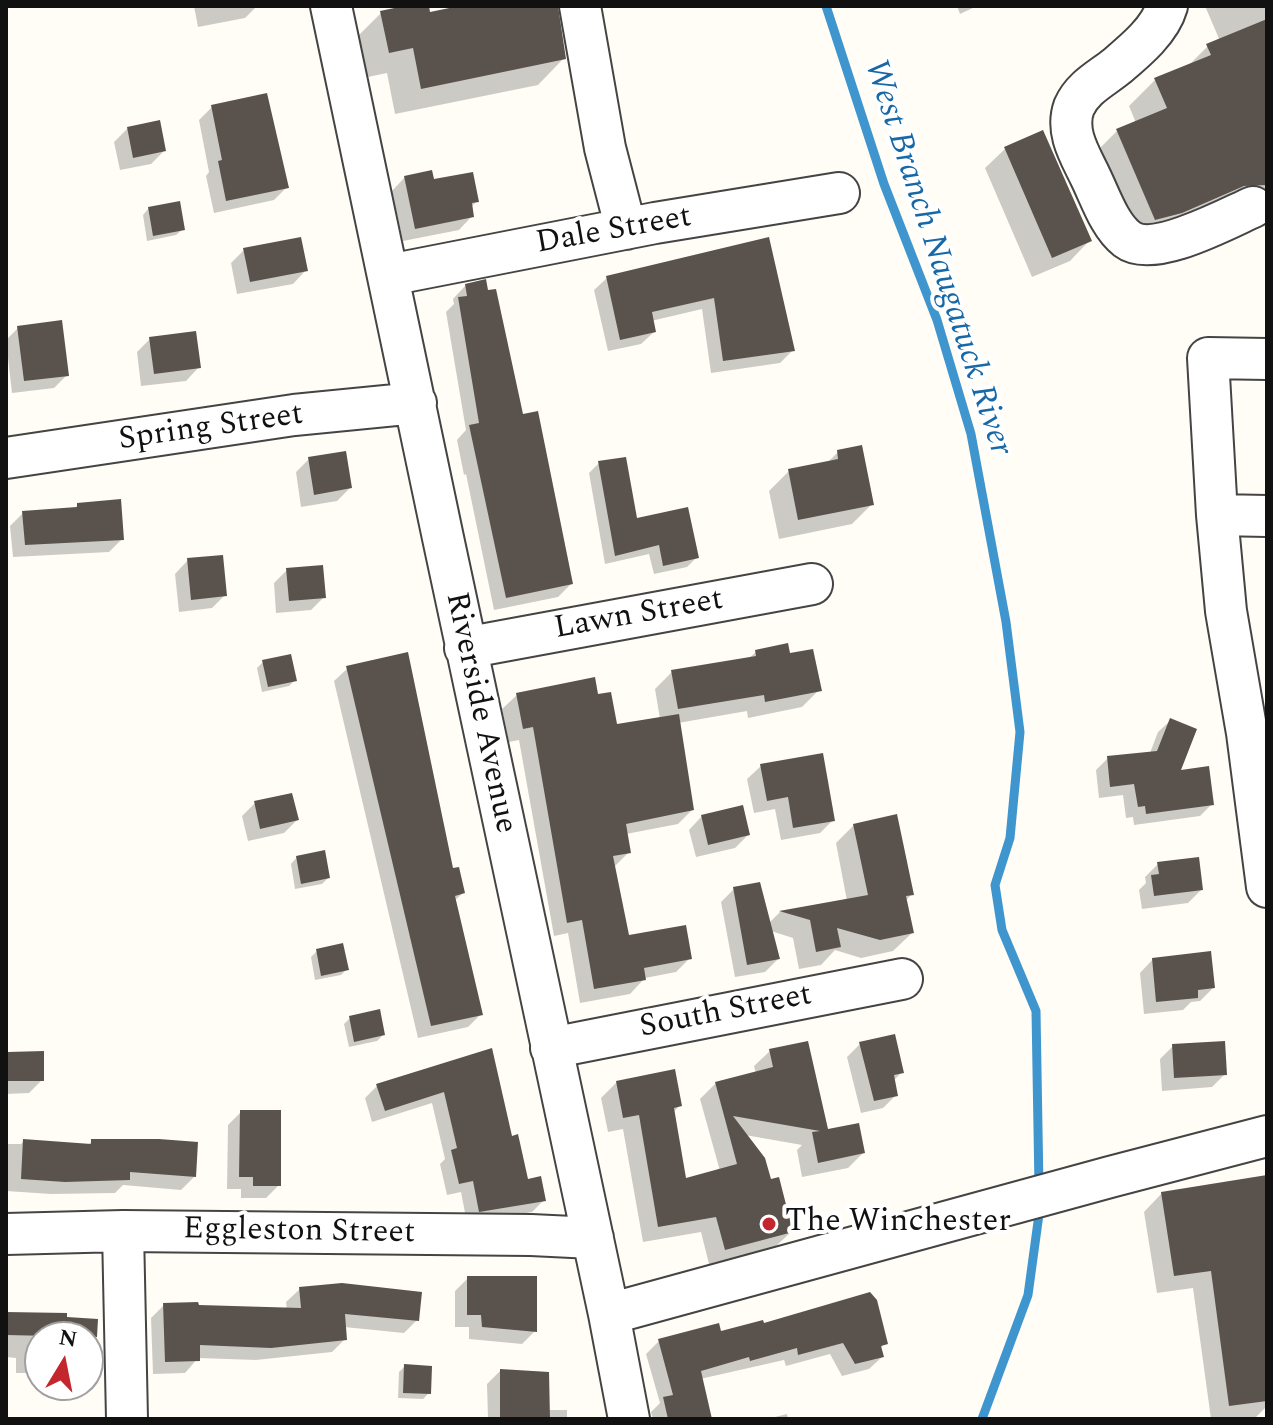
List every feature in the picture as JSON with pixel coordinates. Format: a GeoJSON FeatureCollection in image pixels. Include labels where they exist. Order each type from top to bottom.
{"type":"FeatureCollection","features":[{"type":"Feature","properties":{"kind":"street","name":"Riverside Avenue"},"geometry":{"type":"LineString","coordinates":[[331,6],[629,1419]]}},
{"type":"Feature","properties":{"kind":"street"},"geometry":{"type":"LineString","coordinates":[[580,6],[605,148],[626,229]]}},
{"type":"Feature","properties":{"kind":"street"},"geometry":{"type":"LineString","coordinates":[[1167,6],[1162,21],[1118,65],[1083,92],[1073,110],[1071,138],[1109,216],[1128,240],[1150,245],[1180,238],[1253,207]]}},
{"type":"Feature","properties":{"kind":"street","name":"Dale Street"},"geometry":{"type":"LineString","coordinates":[[389,275],[626,229],[839,193]]}},
{"type":"Feature","properties":{"kind":"street"},"geometry":{"type":"LineString","coordinates":[[1267,359],[1208,358],[1226,611],[1260,789],[1267,887]]}},
{"type":"Feature","properties":{"kind":"street","name":"Spring Street"},"geometry":{"type":"LineString","coordinates":[[6,458],[294,415],[416,403]]}},
{"type":"Feature","properties":{"kind":"street"},"geometry":{"type":"LineString","coordinates":[[1217,515],[1267,516]]}},
{"type":"Feature","properties":{"kind":"street","name":"Lawn Street"},"geometry":{"type":"LineString","coordinates":[[465,648],[812,584]]}},
{"type":"Feature","properties":{"kind":"street","name":"South Street"},"geometry":{"type":"LineString","coordinates":[[551,1048],[902,979]]}},
{"type":"Feature","properties":{"kind":"street"},"geometry":{"type":"LineString","coordinates":[[609,1314],[1267,1136]]}},
{"type":"Feature","properties":{"kind":"street"},"geometry":{"type":"LineString","coordinates":[[123,1231],[127,1419]]}},
{"type":"Feature","properties":{"kind":"street","name":"Eggleston Street"},"geometry":{"type":"LineString","coordinates":[[6,1234],[123,1231],[593,1238]]}},
{"type":"Feature","properties":{"kind":"building"},"geometry":{"type":"Polygon","coordinates":[[[404,6],[429,6],[430,12],[459,6],[558,6],[566,59],[421,89],[413,48],[389,53],[380,11],[404,6]]]}},
{"type":"Feature","properties":{"kind":"building"},"geometry":{"type":"Polygon","coordinates":[[[1267,19],[1267,185],[1244,186],[1182,213],[1155,220],[1116,129],[1167,108],[1154,78],[1211,55],[1206,44],[1267,19]]]}},
{"type":"Feature","properties":{"kind":"building"},"geometry":{"type":"Polygon","coordinates":[[[267,93],[289,188],[226,201],[211,105],[267,93]]]}},
{"type":"Feature","properties":{"kind":"building"},"geometry":{"type":"Polygon","coordinates":[[[160,120],[166,151],[133,158],[127,127],[160,120]]]}},
{"type":"Feature","properties":{"kind":"building"},"geometry":{"type":"Polygon","coordinates":[[[1043,130],[1092,241],[1052,258],[1004,147],[1043,130]]]}},
{"type":"Feature","properties":{"kind":"building"},"geometry":{"type":"Polygon","coordinates":[[[432,170],[434,179],[473,172],[479,202],[472,203],[474,217],[415,229],[404,176],[432,170]]]}},
{"type":"Feature","properties":{"kind":"building"},"geometry":{"type":"Polygon","coordinates":[[[180,201],[185,230],[153,236],[148,207],[180,201]]]}},
{"type":"Feature","properties":{"kind":"building"},"geometry":{"type":"Polygon","coordinates":[[[301,237],[308,271],[250,282],[243,248],[301,237]]]}},
{"type":"Feature","properties":{"kind":"building"},"geometry":{"type":"Polygon","coordinates":[[[769,237],[795,351],[723,361],[714,298],[652,312],[656,332],[620,340],[606,276],[769,237]]]}},
{"type":"Feature","properties":{"kind":"building"},"geometry":{"type":"Polygon","coordinates":[[[486,279],[488,290],[496,289],[523,414],[538,411],[573,584],[506,598],[469,425],[479,423],[458,297],[467,296],[465,284],[486,279]]]}},
{"type":"Feature","properties":{"kind":"building"},"geometry":{"type":"Polygon","coordinates":[[[62,320],[69,376],[24,381],[17,326],[62,320]]]}},
{"type":"Feature","properties":{"kind":"building"},"geometry":{"type":"Polygon","coordinates":[[[196,331],[201,368],[154,374],[149,337],[196,331]]]}},
{"type":"Feature","properties":{"kind":"building"},"geometry":{"type":"Polygon","coordinates":[[[862,445],[874,505],[798,520],[788,469],[838,459],[837,450],[862,445]]]}},
{"type":"Feature","properties":{"kind":"building"},"geometry":{"type":"Polygon","coordinates":[[[346,451],[352,488],[314,495],[308,457],[346,451]]]}},
{"type":"Feature","properties":{"kind":"building"},"geometry":{"type":"Polygon","coordinates":[[[626,457],[637,518],[688,507],[699,558],[663,566],[659,545],[615,556],[598,461],[626,457]]]}},
{"type":"Feature","properties":{"kind":"building"},"geometry":{"type":"Polygon","coordinates":[[[121,499],[124,540],[25,545],[22,511],[77,507],[77,503],[121,499]]]}},
{"type":"Feature","properties":{"kind":"building"},"geometry":{"type":"Polygon","coordinates":[[[223,555],[227,596],[191,600],[187,558],[223,555]]]}},
{"type":"Feature","properties":{"kind":"building"},"geometry":{"type":"Polygon","coordinates":[[[323,565],[326,598],[289,601],[286,568],[323,565]]]}},
{"type":"Feature","properties":{"kind":"building"},"geometry":{"type":"Polygon","coordinates":[[[788,643],[790,653],[813,649],[822,691],[765,702],[764,695],[678,709],[671,670],[756,656],[755,650],[788,643]]]}},
{"type":"Feature","properties":{"kind":"building"},"geometry":{"type":"Polygon","coordinates":[[[408,652],[453,868],[459,867],[465,893],[455,896],[483,1015],[431,1026],[346,666],[408,652]]]}},
{"type":"Feature","properties":{"kind":"building"},"geometry":{"type":"Polygon","coordinates":[[[291,654],[297,681],[268,687],[262,660],[291,654]]]}},
{"type":"Feature","properties":{"kind":"building"},"geometry":{"type":"Polygon","coordinates":[[[595,677],[598,694],[611,692],[617,724],[679,714],[694,810],[626,824],[631,853],[613,856],[629,935],[686,925],[692,959],[644,968],[646,980],[594,989],[582,920],[567,923],[533,727],[523,729],[516,693],[595,677]]]}},
{"type":"Feature","properties":{"kind":"building"},"geometry":{"type":"Polygon","coordinates":[[[1170,718],[1197,729],[1181,770],[1209,766],[1214,805],[1146,814],[1145,806],[1138,807],[1134,784],[1110,787],[1107,756],[1157,751],[1170,718]]]}},
{"type":"Feature","properties":{"kind":"building"},"geometry":{"type":"Polygon","coordinates":[[[823,753],[835,821],[793,828],[788,797],[767,801],[760,764],[823,753]]]}},
{"type":"Feature","properties":{"kind":"building"},"geometry":{"type":"Polygon","coordinates":[[[292,793],[299,820],[260,829],[254,801],[292,793]]]}},
{"type":"Feature","properties":{"kind":"building"},"geometry":{"type":"Polygon","coordinates":[[[743,805],[750,835],[708,845],[701,815],[743,805]]]}},
{"type":"Feature","properties":{"kind":"building"},"geometry":{"type":"Polygon","coordinates":[[[897,814],[914,895],[906,896],[914,933],[880,940],[837,928],[841,947],[816,952],[810,920],[779,911],[868,895],[853,824],[897,814]]]}},
{"type":"Feature","properties":{"kind":"building"},"geometry":{"type":"Polygon","coordinates":[[[325,850],[330,878],[301,884],[296,856],[325,850]]]}},
{"type":"Feature","properties":{"kind":"building"},"geometry":{"type":"Polygon","coordinates":[[[1199,857],[1203,890],[1154,896],[1151,875],[1159,874],[1157,862],[1199,857]]]}},
{"type":"Feature","properties":{"kind":"building"},"geometry":{"type":"Polygon","coordinates":[[[760,882],[780,959],[747,965],[733,887],[760,882]]]}},
{"type":"Feature","properties":{"kind":"building"},"geometry":{"type":"Polygon","coordinates":[[[343,943],[349,970],[321,976],[316,949],[343,943]]]}},
{"type":"Feature","properties":{"kind":"building"},"geometry":{"type":"Polygon","coordinates":[[[1211,951],[1215,988],[1198,990],[1198,998],[1156,1002],[1152,958],[1211,951]]]}},
{"type":"Feature","properties":{"kind":"building"},"geometry":{"type":"Polygon","coordinates":[[[380,1009],[385,1035],[354,1042],[349,1016],[380,1009]]]}},
{"type":"Feature","properties":{"kind":"building"},"geometry":{"type":"Polygon","coordinates":[[[895,1034],[904,1073],[894,1075],[898,1096],[874,1101],[859,1042],[895,1034]]]}},
{"type":"Feature","properties":{"kind":"building"},"geometry":{"type":"Polygon","coordinates":[[[808,1041],[828,1129],[859,1123],[865,1153],[818,1163],[812,1132],[820,1131],[733,1116],[765,1158],[771,1179],[779,1177],[793,1232],[725,1250],[716,1217],[658,1227],[639,1115],[623,1118],[616,1081],[675,1069],[682,1106],[674,1108],[686,1178],[737,1164],[715,1082],[773,1067],[769,1049],[808,1041]]]}},
{"type":"Feature","properties":{"kind":"building"},"geometry":{"type":"Polygon","coordinates":[[[1225,1041],[1227,1075],[1174,1078],[1172,1044],[1225,1041]]]}},
{"type":"Feature","properties":{"kind":"building"},"geometry":{"type":"Polygon","coordinates":[[[492,1048],[512,1136],[518,1134],[528,1179],[541,1176],[546,1201],[479,1212],[473,1181],[459,1184],[451,1150],[457,1148],[444,1092],[385,1111],[376,1084],[492,1048]]]}},
{"type":"Feature","properties":{"kind":"building"},"geometry":{"type":"Polygon","coordinates":[[[44,1051],[44,1081],[8,1081],[8,1052],[44,1051]]]}},
{"type":"Feature","properties":{"kind":"building"},"geometry":{"type":"Polygon","coordinates":[[[240,1110],[281,1110],[281,1186],[253,1186],[253,1177],[239,1177],[240,1110]]]}},
{"type":"Feature","properties":{"kind":"building"},"geometry":{"type":"Polygon","coordinates":[[[23,1139],[91,1144],[91,1139],[198,1142],[196,1177],[130,1172],[130,1180],[65,1182],[21,1179],[23,1139]]]}},
{"type":"Feature","properties":{"kind":"building"},"geometry":{"type":"Polygon","coordinates":[[[1267,1175],[1267,1401],[1229,1406],[1211,1271],[1174,1276],[1161,1192],[1267,1175]]]}},
{"type":"Feature","properties":{"kind":"building"},"geometry":{"type":"Polygon","coordinates":[[[467,1276],[537,1276],[537,1332],[482,1327],[481,1315],[467,1315],[467,1276]]]}},
{"type":"Feature","properties":{"kind":"building"},"geometry":{"type":"Polygon","coordinates":[[[342,1283],[422,1292],[419,1321],[345,1314],[347,1340],[271,1348],[200,1345],[200,1361],[165,1362],[163,1303],[301,1308],[299,1287],[342,1283]]]}},
{"type":"Feature","properties":{"kind":"building"},"geometry":{"type":"Polygon","coordinates":[[[870,1292],[877,1300],[888,1344],[881,1346],[884,1357],[855,1364],[843,1343],[798,1355],[797,1348],[750,1361],[749,1357],[701,1371],[712,1419],[668,1419],[663,1397],[673,1395],[658,1339],[719,1323],[721,1331],[763,1320],[764,1323],[870,1292]]]}},
{"type":"Feature","properties":{"kind":"building"},"geometry":{"type":"Polygon","coordinates":[[[6,1312],[67,1313],[67,1317],[98,1319],[24,1321],[24,1335],[6,1335],[6,1312]]]}},
{"type":"Feature","properties":{"kind":"building"},"geometry":{"type":"Polygon","coordinates":[[[404,1364],[432,1366],[431,1394],[403,1393],[404,1364]]]}},
{"type":"Feature","properties":{"kind":"building"},"geometry":{"type":"Polygon","coordinates":[[[500,1369],[549,1372],[550,1419],[500,1419],[500,1369]]]}},
{"type":"Feature","properties":{"kind":"waterway","name":"West Branch Naugatuck River"},"geometry":{"type":"LineString","coordinates":[[826,6],[884,184],[937,320],[971,434],[1006,622],[1020,732],[1010,838],[995,885],[1002,930],[1036,1011],[1039,1188]]}},
{"type":"Feature","properties":{"kind":"waterway","name":"West Branch Naugatuck River"},"geometry":{"type":"LineString","coordinates":[[982,1419],[1028,1295],[1040,1207]]}},
{"type":"Feature","properties":{"kind":"place","name":"The Winchester"},"geometry":{"type":"Point","coordinates":[769,1224]}}]}
